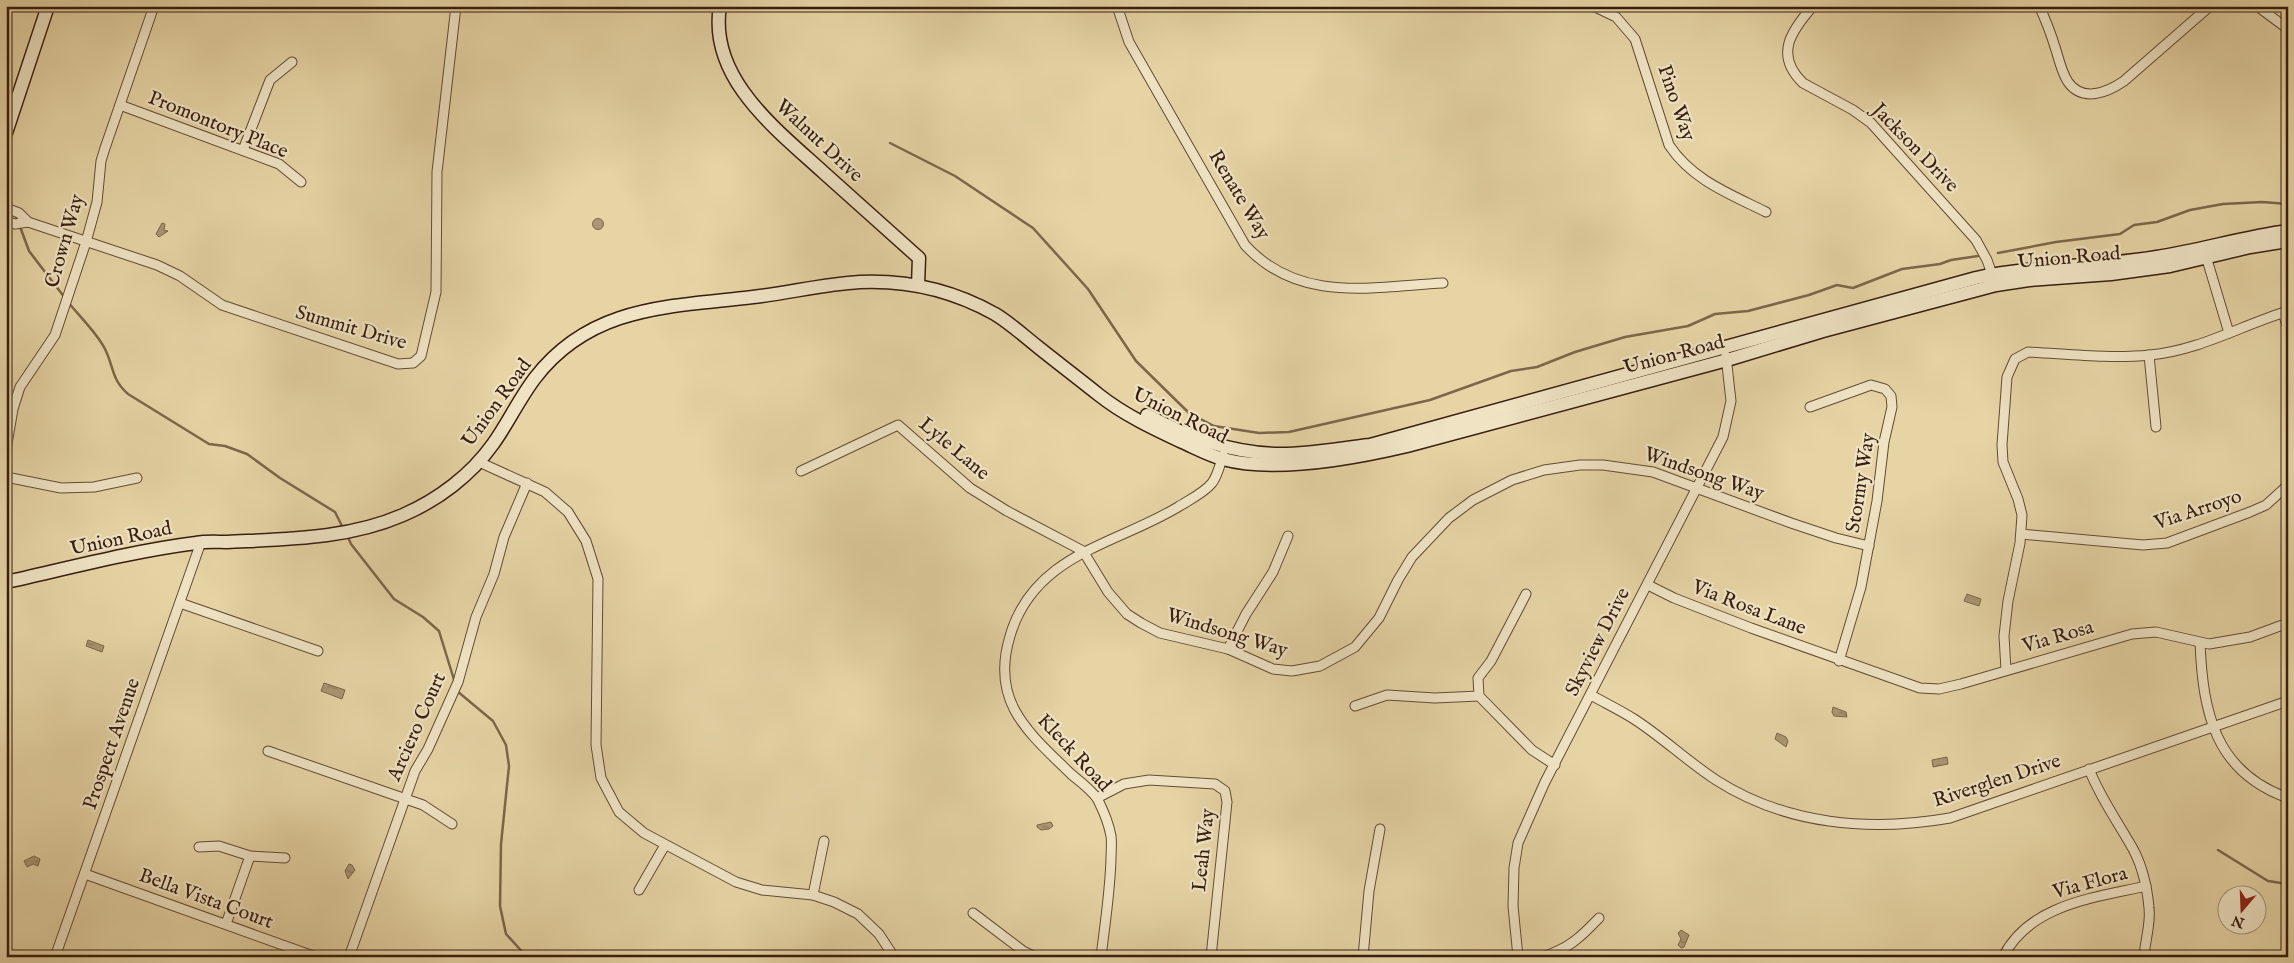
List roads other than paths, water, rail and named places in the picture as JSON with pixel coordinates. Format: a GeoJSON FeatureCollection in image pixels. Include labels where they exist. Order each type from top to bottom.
{"type":"FeatureCollection","features":[{"type":"Feature","properties":{"kind":"main road"},"geometry":{"type":"LineString","coordinates":[[6,133],[48,6]]}},
{"type":"Feature","properties":{"kind":"main road","name":"Walnut Drive"},"geometry":{"type":"LineString","coordinates":[[720,6],[718,32],[723,54],[744,94],[767,120],[919,258],[918,285]]}},
{"type":"Feature","properties":{"kind":"main road","name":"Union Road"},"geometry":{"type":"LineString","coordinates":[[6,582],[161,548],[201,542],[338,535],[368,528],[403,515],[432,500],[479,462],[493,444],[535,378],[556,357],[590,329],[627,315],[652,309],[758,296],[827,285],[882,282],[918,285],[973,303],[996,315],[1086,383],[1099,395],[1143,422],[1252,464],[1285,464],[1355,457],[1381,452],[1726,354],[1823,331],[1994,280],[2029,280],[2110,274],[2170,266],[2263,234],[2288,231]]}},
{"type":"Feature","properties":{"kind":"main road","name":"Union Road"},"geometry":{"type":"LineString","coordinates":[[2205,253],[2288,241]]}},
{"type":"Feature","properties":{"kind":"street","name":"Crown Way"},"geometry":{"type":"LineString","coordinates":[[6,450],[20,387],[55,335],[86,242],[97,202],[101,161],[154,6]]}},
{"type":"Feature","properties":{"kind":"street","name":"Summit Drive"},"geometry":{"type":"LineString","coordinates":[[6,221],[15,224],[28,222],[157,264],[180,276],[222,305],[245,313],[398,364],[407,364],[417,360],[425,344],[436,292],[437,172],[456,6]]}},
{"type":"Feature","properties":{"kind":"street","name":"Renate Way"},"geometry":{"type":"LineString","coordinates":[[1117,6],[1130,42],[1245,245],[1258,259],[1274,270],[1301,282],[1339,289],[1443,283]]}},
{"type":"Feature","properties":{"kind":"street","name":"Pino Way"},"geometry":{"type":"LineString","coordinates":[[1594,6],[1616,17],[1634,39],[1669,145],[1678,158],[1703,180],[1766,212]]}},
{"type":"Feature","properties":{"kind":"street","name":"Jackson Drive"},"geometry":{"type":"LineString","coordinates":[[1813,6],[1795,28],[1789,41],[1787,59],[1795,76],[1803,83],[1863,116],[1884,135],[1976,240],[1987,260],[1994,280]]}},
{"type":"Feature","properties":{"kind":"street"},"geometry":{"type":"LineString","coordinates":[[2039,6],[2069,83],[2077,90],[2100,94],[2124,81],[2210,6]]}},
{"type":"Feature","properties":{"kind":"street"},"geometry":{"type":"LineString","coordinates":[[2257,6],[2288,29]]}},
{"type":"Feature","properties":{"kind":"street"},"geometry":{"type":"LineString","coordinates":[[243,150],[270,80],[292,62]]}},
{"type":"Feature","properties":{"kind":"street","name":"Promontory Place"},"geometry":{"type":"LineString","coordinates":[[120,105],[279,164],[301,182]]}},
{"type":"Feature","properties":{"kind":"street","name":"Summit Drive"},"geometry":{"type":"LineString","coordinates":[[6,208],[20,213],[28,222]]}},
{"type":"Feature","properties":{"kind":"street"},"geometry":{"type":"LineString","coordinates":[[2205,253],[2229,333]]}},
{"type":"Feature","properties":{"kind":"street"},"geometry":{"type":"LineString","coordinates":[[2006,670],[2004,636],[2021,534],[2022,515],[2018,499],[2003,462],[2002,445],[2007,376],[2015,359],[2020,354],[2028,352],[2149,356],[2190,346],[2285,312],[2288,328]]}},
{"type":"Feature","properties":{"kind":"street","name":"Skyview Drive"},"geometry":{"type":"LineString","coordinates":[[1518,957],[1512,906],[1514,868],[1518,843],[1532,809],[1723,437],[1731,401],[1726,354]]}},
{"type":"Feature","properties":{"kind":"street"},"geometry":{"type":"LineString","coordinates":[[2149,356],[2156,428]]}},
{"type":"Feature","properties":{"kind":"street","name":"Stormy Way"},"geometry":{"type":"LineString","coordinates":[[1810,407],[1871,385],[1885,388],[1891,396],[1892,407],[1884,442],[1869,546],[1861,587],[1840,661]]}},
{"type":"Feature","properties":{"kind":"street","name":"Lyle Lane"},"geometry":{"type":"LineString","coordinates":[[801,471],[898,425],[970,488],[1007,511],[1083,551]]}},
{"type":"Feature","properties":{"kind":"street","name":"Kleck Road"},"geometry":{"type":"LineString","coordinates":[[1101,957],[1110,884],[1111,836],[1097,798],[1027,731],[1008,700],[1005,685],[1006,649],[1013,624],[1039,584],[1083,551],[1143,527],[1202,492],[1212,483],[1223,453]]}},
{"type":"Feature","properties":{"kind":"street"},"geometry":{"type":"LineString","coordinates":[[479,462],[545,492],[568,512],[586,541],[598,578],[596,745],[601,778],[619,812],[644,833],[736,882],[762,890],[813,895],[834,902],[858,914],[879,934],[894,957]]}},
{"type":"Feature","properties":{"kind":"street","name":"Windsong Way"},"geometry":{"type":"LineString","coordinates":[[1083,551],[1108,592],[1127,614],[1141,623],[1160,633],[1228,649],[1273,669],[1292,671],[1320,666],[1343,656],[1368,634],[1379,618],[1398,580],[1426,540],[1449,518],[1473,500],[1512,480],[1544,470],[1580,465],[1603,465],[1653,472],[1836,538],[1869,546]]}},
{"type":"Feature","properties":{"kind":"street"},"geometry":{"type":"LineString","coordinates":[[6,477],[61,488],[94,488],[137,478]]}},
{"type":"Feature","properties":{"kind":"street","name":"Arciero Court"},"geometry":{"type":"LineString","coordinates":[[349,957],[415,771],[428,749],[458,682],[476,617],[494,574],[504,537],[527,483]]}},
{"type":"Feature","properties":{"kind":"street","name":"Via Arroyo"},"geometry":{"type":"LineString","coordinates":[[2021,534],[2143,545],[2166,543],[2266,505],[2288,486]]}},
{"type":"Feature","properties":{"kind":"street"},"geometry":{"type":"LineString","coordinates":[[1228,649],[1246,614],[1273,572],[1288,536]]}},
{"type":"Feature","properties":{"kind":"street","name":"Prospect Avenue"},"geometry":{"type":"LineString","coordinates":[[55,957],[201,542]]}},
{"type":"Feature","properties":{"kind":"street","name":"Via Rosa Lane"},"geometry":{"type":"LineString","coordinates":[[1648,585],[1692,605],[1840,661]]}},
{"type":"Feature","properties":{"kind":"street"},"geometry":{"type":"LineString","coordinates":[[1526,594],[1491,662],[1478,678],[1479,696],[1532,750],[1555,765]]}},
{"type":"Feature","properties":{"kind":"street"},"geometry":{"type":"LineString","coordinates":[[180,603],[318,651]]}},
{"type":"Feature","properties":{"kind":"street","name":"Via Rosa"},"geometry":{"type":"LineString","coordinates":[[1840,661],[1920,688],[1939,688],[2132,634],[2156,632],[2200,643],[2234,640],[2288,623]]}},
{"type":"Feature","properties":{"kind":"street"},"geometry":{"type":"LineString","coordinates":[[2200,643],[2201,678],[2214,727],[2235,766],[2248,779],[2268,791],[2288,798]]}},
{"type":"Feature","properties":{"kind":"street"},"geometry":{"type":"LineString","coordinates":[[1355,706],[1387,695],[1435,698],[1479,696]]}},
{"type":"Feature","properties":{"kind":"street","name":"Riverglen Drive"},"geometry":{"type":"LineString","coordinates":[[1591,695],[1634,719],[1681,756],[1738,793],[1788,812],[1835,823],[1894,825],[1950,818],[2288,701]]}},
{"type":"Feature","properties":{"kind":"street"},"geometry":{"type":"LineString","coordinates":[[268,752],[424,805],[452,824]]}},
{"type":"Feature","properties":{"kind":"street"},"geometry":{"type":"LineString","coordinates":[[2089,769],[2102,799],[2138,859],[2146,886],[2150,909],[2144,957]]}},
{"type":"Feature","properties":{"kind":"street","name":"Leah Way"},"geometry":{"type":"LineString","coordinates":[[1097,798],[1124,784],[1149,780],[1215,784],[1225,791],[1227,802],[1211,957]]}},
{"type":"Feature","properties":{"kind":"street"},"geometry":{"type":"LineString","coordinates":[[1363,957],[1369,891],[1380,829]]}},
{"type":"Feature","properties":{"kind":"street"},"geometry":{"type":"LineString","coordinates":[[813,895],[824,841]]}},
{"type":"Feature","properties":{"kind":"street"},"geometry":{"type":"LineString","coordinates":[[639,890],[665,845]]}},
{"type":"Feature","properties":{"kind":"street"},"geometry":{"type":"LineString","coordinates":[[199,847],[219,846],[250,856],[285,858]]}},
{"type":"Feature","properties":{"kind":"street"},"geometry":{"type":"LineString","coordinates":[[226,924],[250,856]]}},
{"type":"Feature","properties":{"kind":"street","name":"Bella Vista Court"},"geometry":{"type":"LineString","coordinates":[[85,874],[316,957]]}},
{"type":"Feature","properties":{"kind":"street","name":"Via Flora"},"geometry":{"type":"LineString","coordinates":[[2003,957],[2012,942],[2024,930],[2038,918],[2056,909],[2146,886]]}},
{"type":"Feature","properties":{"kind":"street"},"geometry":{"type":"LineString","coordinates":[[973,913],[1023,951],[1035,957]]}},
{"type":"Feature","properties":{"kind":"street"},"geometry":{"type":"LineString","coordinates":[[1542,957],[1563,950],[1579,938],[1598,918]]}},
{"type":"Feature","properties":{"kind":"water"},"geometry":{"type":"Polygon","coordinates":[[[596,219],[600,219],[603,224],[602,228],[596,229],[593,226],[593,222],[596,219]]]}},
{"type":"Feature","properties":{"kind":"water"},"geometry":{"type":"Polygon","coordinates":[[[162,223],[165,224],[164,230],[168,231],[159,237],[156,234],[162,223]]]}},
{"type":"Feature","properties":{"kind":"water"},"geometry":{"type":"Polygon","coordinates":[[[1967,594],[1981,599],[1979,606],[1964,601],[1967,594]]]}},
{"type":"Feature","properties":{"kind":"water"},"geometry":{"type":"Polygon","coordinates":[[[88,640],[104,646],[102,652],[86,646],[88,640]]]}},
{"type":"Feature","properties":{"kind":"water"},"geometry":{"type":"Polygon","coordinates":[[[324,683],[345,690],[342,699],[321,691],[324,683]]]}},
{"type":"Feature","properties":{"kind":"water"},"geometry":{"type":"Polygon","coordinates":[[[1833,707],[1846,712],[1847,717],[1834,716],[1832,712],[1833,707]]]}},
{"type":"Feature","properties":{"kind":"water"},"geometry":{"type":"Polygon","coordinates":[[[1777,733],[1786,737],[1788,741],[1786,747],[1775,739],[1777,733]]]}},
{"type":"Feature","properties":{"kind":"water"},"geometry":{"type":"Polygon","coordinates":[[[1947,757],[1948,764],[1933,767],[1932,760],[1947,757]]]}},
{"type":"Feature","properties":{"kind":"water"},"geometry":{"type":"Polygon","coordinates":[[[1051,822],[1053,826],[1049,829],[1041,830],[1037,827],[1037,825],[1051,822]]]}},
{"type":"Feature","properties":{"kind":"water"},"geometry":{"type":"Polygon","coordinates":[[[34,856],[40,859],[38,866],[33,864],[27,867],[24,861],[34,856]]]}},
{"type":"Feature","properties":{"kind":"water"},"geometry":{"type":"Polygon","coordinates":[[[349,864],[355,870],[348,879],[345,871],[349,864]]]}},
{"type":"Feature","properties":{"kind":"water"},"geometry":{"type":"Polygon","coordinates":[[[1681,930],[1689,935],[1684,947],[1681,948],[1678,945],[1681,939],[1678,933],[1681,930]]]}},
{"type":"Feature","properties":{"kind":"waterway"},"geometry":{"type":"LineString","coordinates":[[890,143],[955,176],[1033,228],[1088,289],[1136,361],[1189,413],[1214,426],[1259,433],[1289,432],[1430,400],[1511,371],[1537,367],[1575,352],[1625,337],[1688,326],[1715,314],[1748,311],[1809,295],[1837,285],[1853,288],[1902,269],[1978,256]]}},
{"type":"Feature","properties":{"kind":"waterway"},"geometry":{"type":"LineString","coordinates":[[6,191],[13,208]]}},
{"type":"Feature","properties":{"kind":"waterway"},"geometry":{"type":"LineString","coordinates":[[1998,253],[2056,242],[2120,234],[2134,225],[2157,222],[2190,210],[2223,204],[2262,202],[2288,204]]}},
{"type":"Feature","properties":{"kind":"waterway"},"geometry":{"type":"LineString","coordinates":[[15,213],[29,251],[65,298]]}},
{"type":"Feature","properties":{"kind":"waterway"},"geometry":{"type":"LineString","coordinates":[[68,302],[102,343],[116,378],[128,394],[209,444],[225,446],[247,454],[280,478],[335,512],[343,528]]}},
{"type":"Feature","properties":{"kind":"waterway"},"geometry":{"type":"LineString","coordinates":[[347,535],[351,544],[394,599],[423,617],[439,631],[455,683]]}},
{"type":"Feature","properties":{"kind":"waterway"},"geometry":{"type":"LineString","coordinates":[[457,691],[493,721],[506,745],[509,766],[501,844],[500,906],[506,934],[527,957]]}},
{"type":"Feature","properties":{"kind":"waterway"},"geometry":{"type":"LineString","coordinates":[[2218,850],[2268,881],[2288,884]]}}]}
